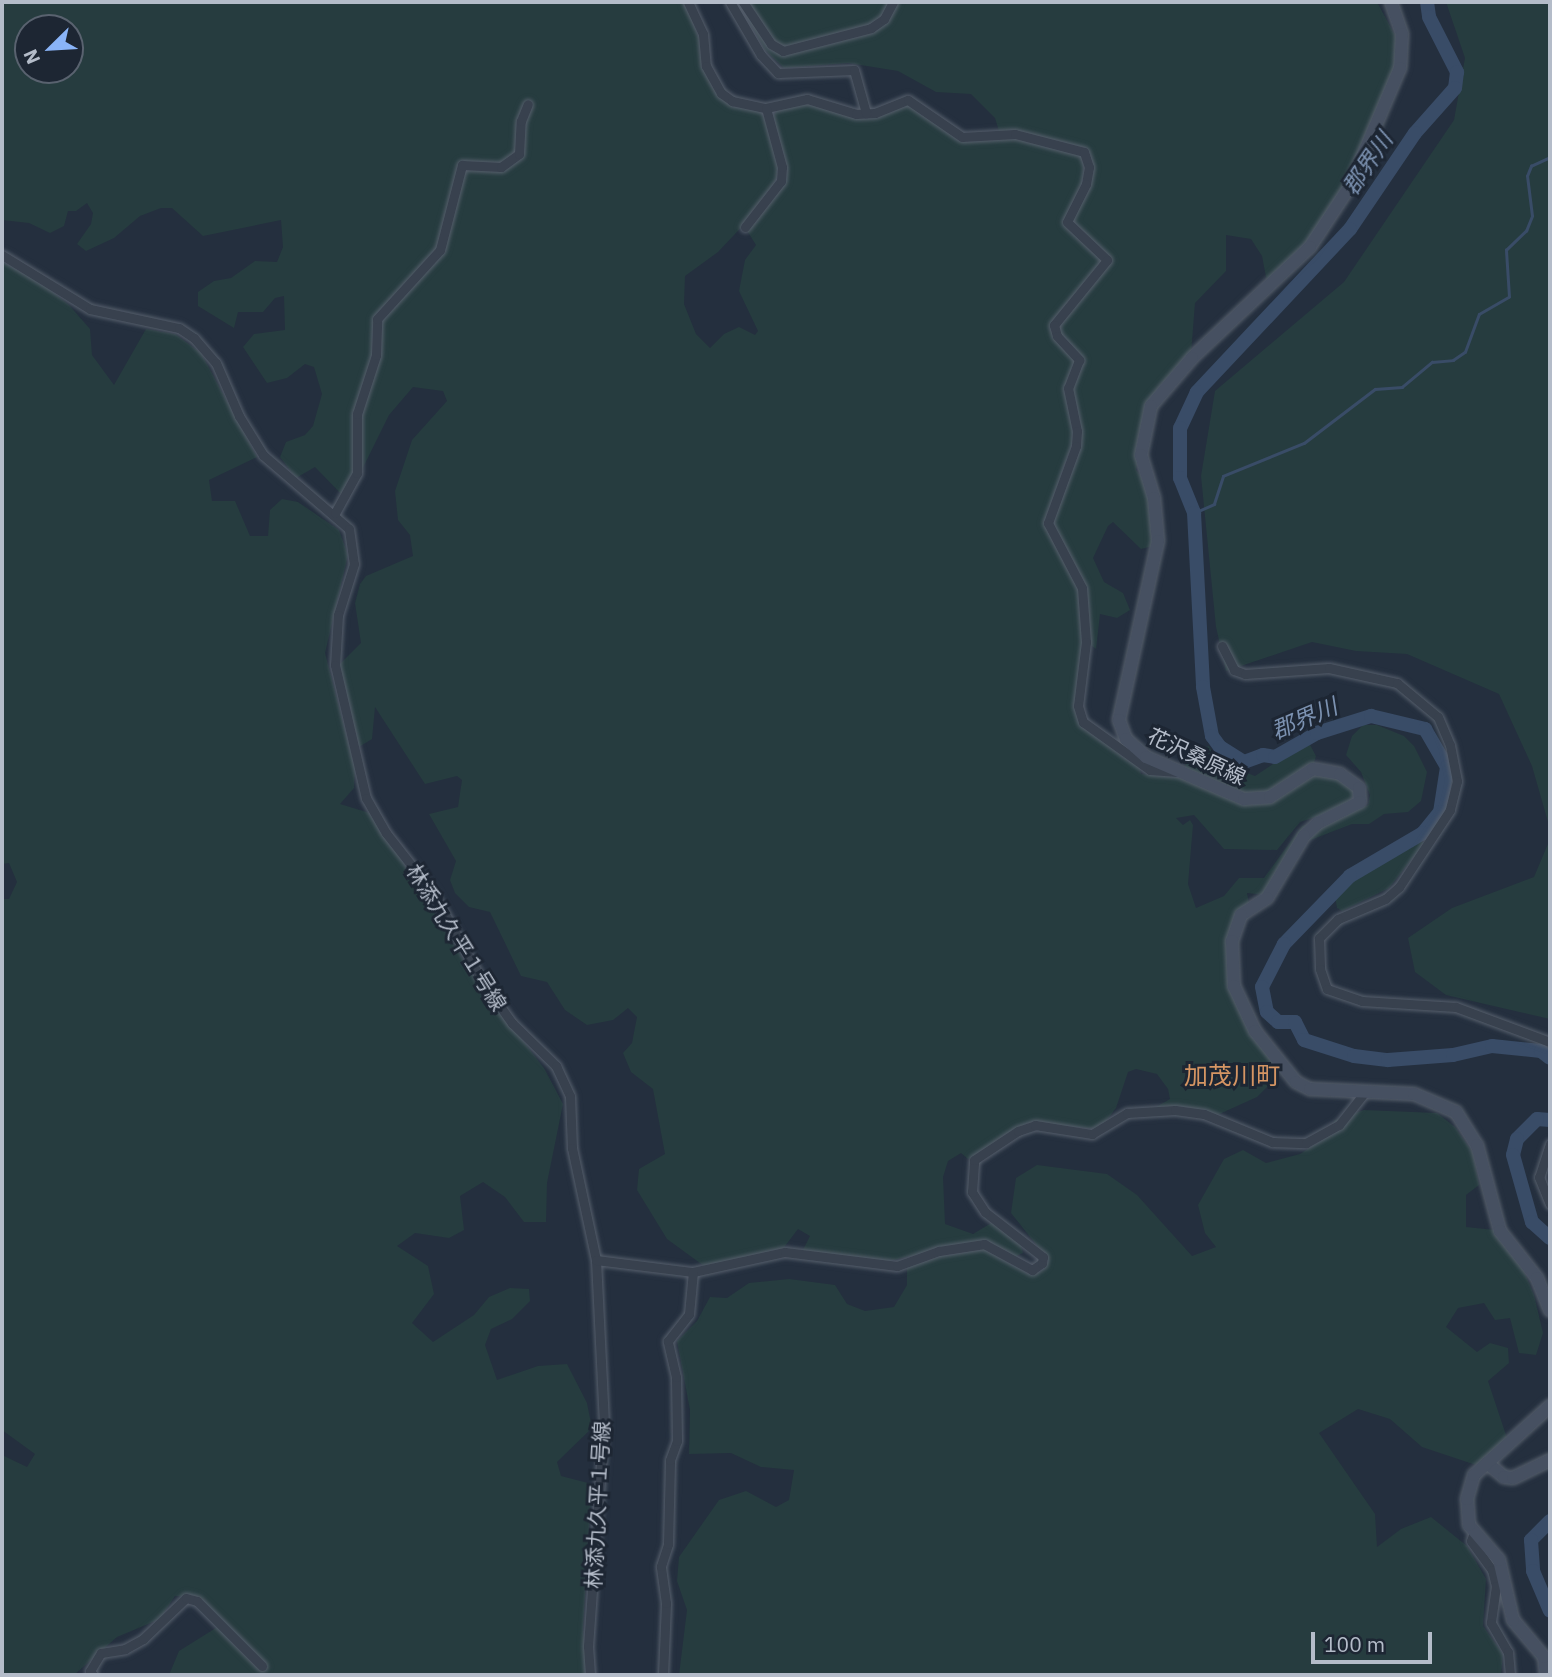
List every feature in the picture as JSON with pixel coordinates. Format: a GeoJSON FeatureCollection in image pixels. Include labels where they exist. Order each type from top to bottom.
{"type":"FeatureCollection","features":[{"type":"Feature","properties":{"kind":"main road","name":"花沢桑原線"},"geometry":{"type":"LineString","coordinates":[[1391,2],[1402,34],[1400,68],[1350,186],[1310,247],[1192,358],[1151,406],[1141,455],[1154,498],[1158,541],[1119,720],[1133,748],[1178,772],[1255,801],[1270,797],[1313,769],[1340,774],[1359,788],[1360,802],[1318,823],[1304,836],[1267,898],[1241,915],[1232,941],[1231,963],[1245,1014],[1285,1073],[1310,1089],[1414,1094],[1456,1112],[1477,1145],[1500,1231],[1537,1278],[1550,1310]]}},
{"type":"Feature","properties":{"kind":"main road"},"geometry":{"type":"LineString","coordinates":[[1546,1675],[1544,1657],[1513,1620],[1499,1559],[1469,1525],[1467,1499],[1474,1475],[1550,1406]]}},
{"type":"Feature","properties":{"kind":"main road"},"geometry":{"type":"LineString","coordinates":[[1487,1462],[1504,1477],[1513,1478],[1550,1460]]}},
{"type":"Feature","properties":{"kind":"street"},"geometry":{"type":"LineString","coordinates":[[688,2],[702,34],[706,66],[721,93],[732,101],[766,107],[807,99],[845,112],[866,113],[908,100],[962,137],[1015,134],[1073,146],[1086,157],[1086,184],[1067,222],[1107,260],[1055,325],[1057,336],[1079,360],[1068,388],[1077,432],[1073,454],[1048,523],[1082,588],[1086,642],[1078,706],[1083,722],[1150,770],[1178,772]]}},
{"type":"Feature","properties":{"kind":"street"},"geometry":{"type":"LineString","coordinates":[[730,2],[761,55],[778,73],[854,70],[866,113]]}},
{"type":"Feature","properties":{"kind":"street"},"geometry":{"type":"LineString","coordinates":[[743,2],[774,47],[787,51],[834,34],[871,29],[884,19],[892,2]]}},
{"type":"Feature","properties":{"kind":"street"},"geometry":{"type":"LineString","coordinates":[[335,513],[358,473],[357,414],[376,355],[377,319],[440,250],[462,165],[501,167],[519,154],[521,121],[528,104]]}},
{"type":"Feature","properties":{"kind":"street"},"geometry":{"type":"LineString","coordinates":[[745,227],[781,181],[782,167],[766,107]]}},
{"type":"Feature","properties":{"kind":"street","name":"林添九久平１号線"},"geometry":{"type":"LineString","coordinates":[[2,254],[90,309],[179,328],[194,338],[216,363],[251,438],[264,455],[335,513],[349,529],[354,564],[338,615],[335,665],[366,798],[376,819],[433,893],[482,981],[564,1081],[596,1260],[604,1423],[588,1646],[590,1675]]}},
{"type":"Feature","properties":{"kind":"street"},"geometry":{"type":"LineString","coordinates":[[1222,646],[1240,673],[1329,668],[1408,689],[1438,717],[1453,755],[1457,781],[1450,810],[1399,887],[1385,899],[1338,919],[1320,938],[1320,969],[1327,989],[1362,1001],[1456,1007],[1550,1042]]}},
{"type":"Feature","properties":{"kind":"street"},"geometry":{"type":"LineString","coordinates":[[596,1260],[693,1272],[785,1252],[897,1266],[939,1251],[984,1244],[1032,1270],[1042,1263],[1042,1257],[985,1212],[972,1192],[974,1160],[1018,1130],[1035,1125],[1092,1134],[1140,1110],[1184,1111],[1204,1114],[1272,1142],[1306,1143],[1339,1125],[1365,1092]]}},
{"type":"Feature","properties":{"kind":"street"},"geometry":{"type":"LineString","coordinates":[[1550,1144],[1539,1177],[1550,1204]]}},
{"type":"Feature","properties":{"kind":"street"},"geometry":{"type":"LineString","coordinates":[[663,1675],[666,1603],[661,1566],[668,1544],[670,1460],[677,1429],[676,1377],[668,1341],[689,1314],[693,1272]]}},
{"type":"Feature","properties":{"kind":"street"},"geometry":{"type":"LineString","coordinates":[[1474,1532],[1472,1541],[1492,1570],[1496,1586],[1491,1623],[1508,1652],[1510,1675]]}},
{"type":"Feature","properties":{"kind":"street"},"geometry":{"type":"LineString","coordinates":[[93,1675],[90,1671],[101,1653],[125,1649],[143,1639],[186,1598],[197,1601],[262,1666]]}},
{"type":"Feature","properties":{"kind":"green space"},"geometry":{"type":"Polygon","coordinates":[[[3,2],[686,2],[717,91],[731,103],[761,108],[780,169],[768,199],[718,252],[685,276],[684,304],[696,334],[710,348],[724,334],[739,327],[755,335],[758,331],[739,291],[745,260],[756,245],[746,229],[771,202],[783,179],[771,119],[778,109],[805,101],[844,114],[869,116],[906,102],[961,139],[1006,135],[1083,155],[1084,183],[1065,221],[1106,259],[1053,323],[1053,333],[1077,361],[1066,386],[1075,435],[1045,521],[1080,589],[1084,642],[1076,702],[1079,718],[1084,726],[1139,766],[1141,774],[1180,778],[1243,803],[1271,801],[1313,773],[1344,779],[1354,793],[1348,807],[1300,822],[1277,850],[1224,849],[1194,815],[1176,818],[1183,825],[1190,820],[1193,825],[1188,884],[1196,908],[1224,896],[1239,878],[1264,878],[1302,826],[1314,822],[1265,895],[1247,893],[1249,904],[1234,921],[1228,946],[1230,985],[1251,1033],[1277,1069],[1270,1084],[1257,1097],[1215,1116],[1193,1109],[1156,1107],[1170,1099],[1168,1089],[1157,1074],[1136,1069],[1128,1072],[1116,1108],[1100,1129],[1027,1123],[974,1157],[968,1159],[961,1153],[948,1161],[943,1177],[945,1224],[973,1234],[993,1222],[1019,1240],[1023,1253],[1014,1257],[980,1241],[880,1263],[802,1252],[810,1236],[798,1229],[782,1250],[722,1270],[704,1266],[667,1239],[637,1190],[639,1169],[665,1154],[653,1089],[631,1072],[623,1053],[632,1043],[637,1017],[628,1008],[613,1020],[587,1025],[565,1010],[547,982],[521,976],[490,912],[469,907],[455,893],[450,880],[456,861],[429,814],[458,807],[462,780],[457,776],[425,784],[375,707],[372,739],[357,748],[347,712],[339,665],[361,643],[355,603],[360,584],[366,576],[413,556],[410,535],[398,520],[395,491],[412,440],[447,401],[443,391],[413,387],[389,415],[347,500],[315,467],[296,478],[280,457],[286,442],[305,435],[313,426],[322,394],[314,367],[305,364],[287,378],[267,383],[243,347],[254,334],[285,330],[284,296],[275,298],[263,312],[238,312],[234,328],[198,306],[198,292],[214,281],[231,278],[255,261],[277,262],[283,247],[281,220],[203,236],[172,208],[161,208],[140,216],[114,238],[86,251],[77,244],[91,224],[93,213],[87,203],[76,211],[68,211],[64,226],[50,233],[29,223],[2,220],[3,2]]]}},
{"type":"Feature","properties":{"kind":"green space"},"geometry":{"type":"Polygon","coordinates":[[[738,2],[776,51],[871,29],[894,2],[1377,2],[1397,39],[1395,71],[1376,127],[1322,225],[1267,282],[1262,256],[1251,239],[1226,235],[1226,271],[1195,303],[1191,354],[1161,384],[1149,404],[1136,470],[1148,485],[1153,546],[1141,549],[1113,522],[1108,526],[1093,558],[1104,582],[1123,593],[1130,610],[1117,618],[1100,614],[1096,649],[1088,643],[1079,571],[1050,526],[1077,447],[1070,393],[1080,369],[1056,330],[1061,318],[1095,283],[1108,255],[1070,225],[1088,182],[1081,148],[999,131],[995,118],[971,94],[936,92],[898,71],[848,63],[784,68],[765,50],[738,2]]]}},
{"type":"Feature","properties":{"kind":"green space"},"geometry":{"type":"Polygon","coordinates":[[[745,2],[891,2],[879,22],[778,49],[745,2]]]}},
{"type":"Feature","properties":{"kind":"green space"},"geometry":{"type":"Polygon","coordinates":[[[1446,2],[1550,2],[1550,829],[1532,766],[1499,694],[1407,654],[1356,651],[1312,642],[1226,671],[1216,627],[1201,476],[1215,391],[1344,282],[1454,120],[1465,58],[1446,2]]]}},
{"type":"Feature","properties":{"kind":"green space"},"geometry":{"type":"Polygon","coordinates":[[[2,262],[41,283],[69,305],[90,329],[92,355],[114,385],[146,329],[175,334],[201,353],[257,457],[209,480],[212,501],[235,501],[250,536],[268,536],[270,510],[282,499],[298,502],[339,530],[348,555],[325,653],[355,768],[354,788],[340,804],[373,814],[477,982],[544,1068],[563,1104],[547,1183],[546,1222],[524,1222],[505,1197],[483,1182],[460,1196],[464,1230],[449,1238],[415,1233],[397,1246],[428,1266],[434,1294],[412,1323],[433,1342],[474,1315],[489,1297],[510,1288],[529,1289],[530,1301],[512,1319],[491,1329],[485,1345],[497,1380],[538,1366],[567,1364],[587,1403],[592,1428],[557,1462],[561,1476],[592,1484],[583,1627],[587,1675],[169,1675],[179,1651],[219,1626],[194,1597],[175,1596],[160,1619],[117,1637],[74,1675],[2,1675],[2,1455],[27,1467],[35,1454],[2,1430],[2,899],[9,899],[17,882],[9,863],[2,864],[2,262]]]}},
{"type":"Feature","properties":{"kind":"green space"},"geometry":{"type":"Polygon","coordinates":[[[1363,725],[1377,725],[1404,736],[1414,746],[1427,772],[1421,801],[1408,812],[1384,814],[1369,824],[1352,824],[1308,841],[1316,828],[1368,805],[1370,795],[1361,772],[1346,755],[1352,736],[1363,725]]]}},
{"type":"Feature","properties":{"kind":"green space"},"geometry":{"type":"Polygon","coordinates":[[[1308,741],[1316,756],[1314,763],[1273,791],[1255,797],[1184,772],[1189,751],[1209,746],[1216,761],[1255,776],[1308,741]]]}},
{"type":"Feature","properties":{"kind":"green space"},"geometry":{"type":"Polygon","coordinates":[[[1550,839],[1550,1019],[1446,995],[1415,972],[1408,938],[1452,908],[1534,877],[1550,839]]]}},
{"type":"Feature","properties":{"kind":"green space"},"geometry":{"type":"Polygon","coordinates":[[[1421,840],[1424,844],[1389,888],[1342,911],[1337,908],[1335,896],[1341,889],[1421,840]]]}},
{"type":"Feature","properties":{"kind":"green space"},"geometry":{"type":"Polygon","coordinates":[[[1364,1110],[1437,1113],[1455,1127],[1473,1153],[1479,1185],[1466,1195],[1466,1227],[1495,1230],[1521,1264],[1534,1295],[1543,1333],[1536,1355],[1519,1353],[1510,1318],[1495,1320],[1484,1303],[1458,1308],[1446,1327],[1477,1352],[1490,1343],[1508,1348],[1509,1363],[1488,1381],[1507,1438],[1476,1465],[1422,1447],[1390,1419],[1358,1409],[1319,1433],[1375,1514],[1377,1547],[1401,1529],[1431,1517],[1467,1546],[1486,1579],[1483,1626],[1503,1654],[1501,1675],[679,1675],[687,1610],[677,1581],[679,1557],[719,1500],[746,1491],[776,1507],[789,1500],[794,1470],[761,1467],[731,1453],[689,1454],[690,1410],[677,1341],[697,1321],[710,1297],[727,1298],[749,1283],[789,1279],[835,1285],[847,1304],[865,1311],[894,1307],[907,1285],[907,1266],[943,1252],[982,1248],[1029,1274],[1037,1273],[1044,1269],[1046,1257],[1011,1213],[1016,1178],[1037,1165],[1107,1174],[1137,1195],[1192,1256],[1216,1247],[1205,1233],[1198,1205],[1224,1159],[1243,1150],[1266,1163],[1300,1154],[1322,1140],[1335,1120],[1364,1110]]]}},
{"type":"Feature","properties":{"kind":"waterway","name":"郡界川"},"geometry":{"type":"LineString","coordinates":[[1427,2],[1429,17],[1457,72],[1455,88],[1415,133],[1350,229],[1197,392],[1180,428],[1180,478],[1194,513],[1203,687],[1212,736],[1220,747],[1244,762],[1263,755],[1275,757],[1317,733],[1371,716],[1425,729],[1447,767],[1440,812],[1423,833],[1350,876],[1284,944],[1262,987],[1267,1012],[1278,1022],[1295,1022],[1304,1040],[1354,1056],[1388,1060],[1453,1055],[1492,1046],[1541,1051],[1550,1058]]}},
{"type":"Feature","properties":{"kind":"waterway"},"geometry":{"type":"LineString","coordinates":[[1194,513],[1214,504],[1223,476],[1304,443],[1375,389],[1402,387],[1432,362],[1453,360],[1465,352],[1479,314],[1509,297],[1506,250],[1526,231],[1532,216],[1527,176],[1531,166],[1550,157]]}},
{"type":"Feature","properties":{"kind":"waterway","name":"郡界川"},"geometry":{"type":"LineString","coordinates":[[1550,1120],[1537,1119],[1517,1139],[1513,1155],[1532,1222],[1550,1238]]}},
{"type":"Feature","properties":{"kind":"waterway","name":"郡界川"},"geometry":{"type":"LineString","coordinates":[[1550,1521],[1531,1540],[1533,1571],[1550,1611]]}},
{"type":"Feature","properties":{"kind":"district","name":"加茂川町"},"geometry":{"type":"Point","coordinates":[1232,1076]}}]}
